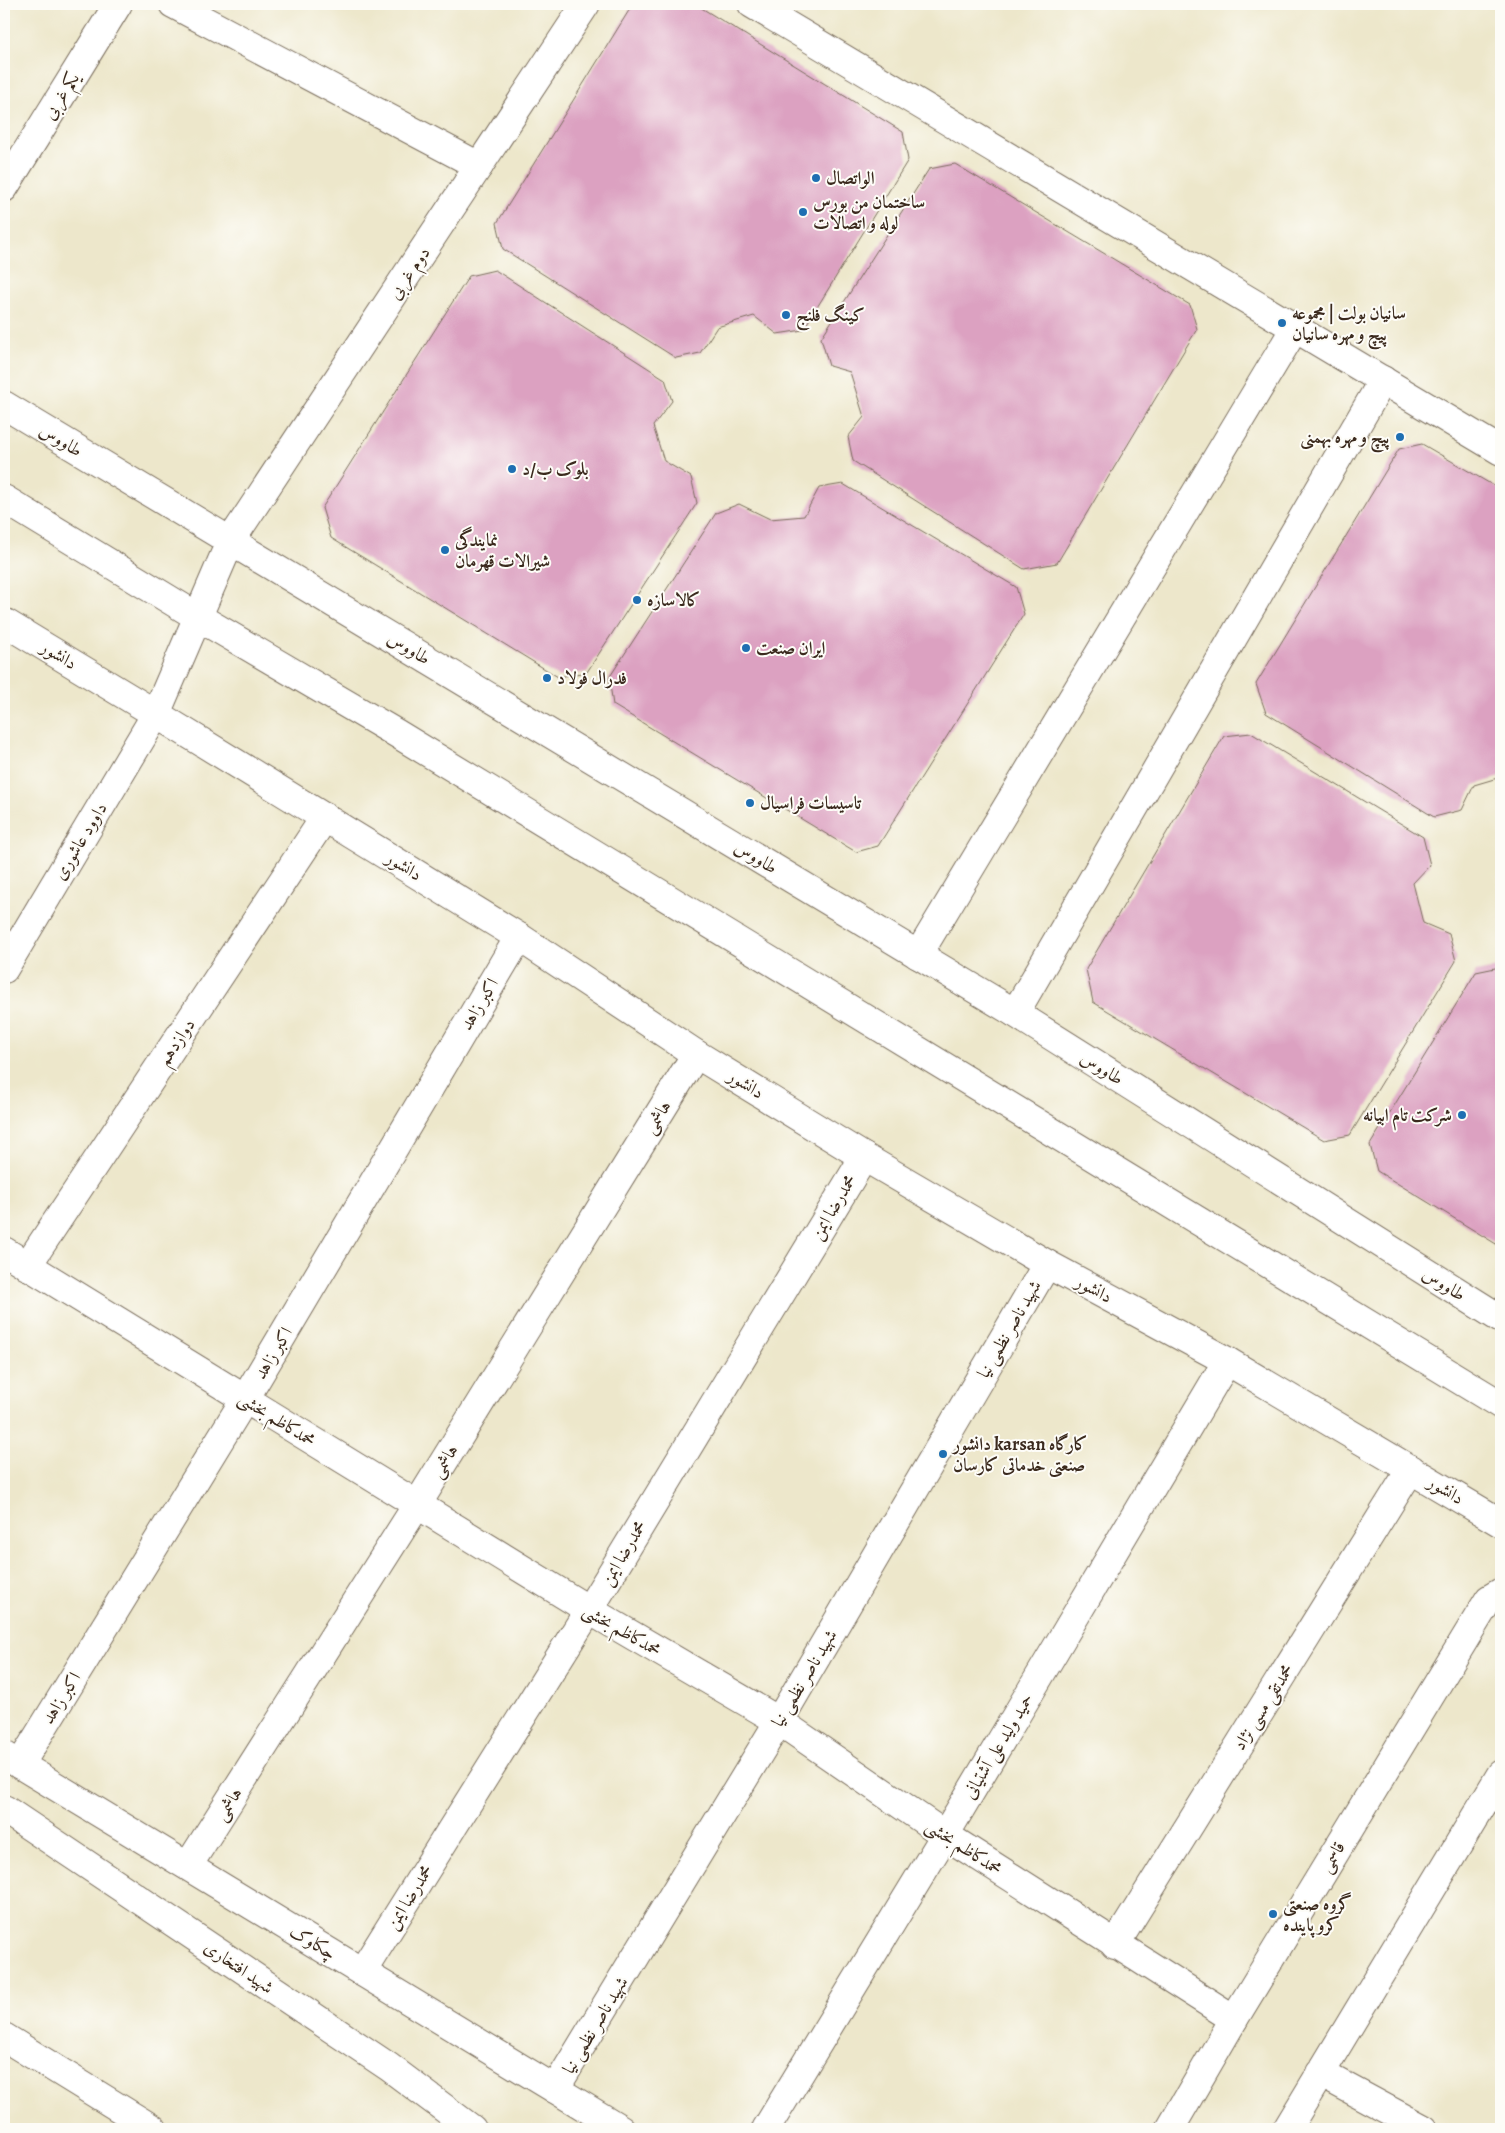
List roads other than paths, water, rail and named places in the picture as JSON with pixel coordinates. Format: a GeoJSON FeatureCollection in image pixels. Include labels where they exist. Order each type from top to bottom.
{"type":"FeatureCollection","features":[{"type":"Feature","properties":{"kind":"street","name":"یکم غربی"},"geometry":{"type":"LineString","coordinates":[[4,188],[118,4]]}},
{"type":"Feature","properties":{"kind":"street"},"geometry":{"type":"LineString","coordinates":[[173,4],[479,166]]}},
{"type":"Feature","properties":{"kind":"street","name":"دوم غربی"},"geometry":{"type":"LineString","coordinates":[[198,617],[230,542],[586,4]]}},
{"type":"Feature","properties":{"kind":"street"},"geometry":{"type":"LineString","coordinates":[[752,4],[1501,451]]}},
{"type":"Feature","properties":{"kind":"street"},"geometry":{"type":"LineString","coordinates":[[918,955],[1295,328]]}},
{"type":"Feature","properties":{"kind":"street"},"geometry":{"type":"LineString","coordinates":[[1015,1013],[1383,380]]}},
{"type":"Feature","properties":{"kind":"street","name":"طاووس"},"geometry":{"type":"LineString","coordinates":[[4,405],[1015,1013],[1501,1320]]}},
{"type":"Feature","properties":{"kind":"street"},"geometry":{"type":"LineString","coordinates":[[4,499],[198,617],[396,733],[1501,1405]]}},
{"type":"Feature","properties":{"kind":"street","name":"داوود عاشوری"},"geometry":{"type":"LineString","coordinates":[[4,968],[156,714],[198,617]]}},
{"type":"Feature","properties":{"kind":"street","name":"دانشور"},"geometry":{"type":"LineString","coordinates":[[4,622],[519,938],[696,1054],[864,1157],[1048,1264],[1227,1361],[1501,1523]]}},
{"type":"Feature","properties":{"kind":"street","name":"دوازدهم"},"geometry":{"type":"LineString","coordinates":[[27,1266],[325,818]]}},
{"type":"Feature","properties":{"kind":"street","name":"اکبر زاهد"},"geometry":{"type":"LineString","coordinates":[[12,1760],[245,1399],[519,938]]}},
{"type":"Feature","properties":{"kind":"street","name":"هاشمی"},"geometry":{"type":"LineString","coordinates":[[188,1866],[417,1505],[696,1054]]}},
{"type":"Feature","properties":{"kind":"street","name":"محمدرضا ایمن"},"geometry":{"type":"LineString","coordinates":[[362,1972],[589,1610],[864,1157]]}},
{"type":"Feature","properties":{"kind":"street","name":"محمدکاظم بخشی"},"geometry":{"type":"LineString","coordinates":[[4,1251],[589,1610],[779,1721],[945,1835],[1234,2019]]}},
{"type":"Feature","properties":{"kind":"street","name":"شهید ناصر نظمی نیا"},"geometry":{"type":"LineString","coordinates":[[556,2089],[779,1721],[1048,1264]]}},
{"type":"Feature","properties":{"kind":"street","name":"حمید ولید علی آشتیانی"},"geometry":{"type":"LineString","coordinates":[[766,2129],[945,1835],[1227,1361]]}},
{"type":"Feature","properties":{"kind":"street","name":"محمدتقی مسی نژاد"},"geometry":{"type":"LineString","coordinates":[[1115,1945],[1411,1469]]}},
{"type":"Feature","properties":{"kind":"street","name":"قاسمی"},"geometry":{"type":"LineString","coordinates":[[1170,2129],[1234,2019],[1489,1599],[1501,1592]]}},
{"type":"Feature","properties":{"kind":"street","name":"چکاوک"},"geometry":{"type":"LineString","coordinates":[[12,1760],[621,2129]]}},
{"type":"Feature","properties":{"kind":"street"},"geometry":{"type":"LineString","coordinates":[[1287,2129],[1501,1774]]}},
{"type":"Feature","properties":{"kind":"street","name":"شهید افتخاری"},"geometry":{"type":"LineString","coordinates":[[4,1809],[389,2067],[472,2129]]}},
{"type":"Feature","properties":{"kind":"street"},"geometry":{"type":"LineString","coordinates":[[4,2037],[153,2129]]}},
{"type":"Feature","properties":{"kind":"street"},"geometry":{"type":"LineString","coordinates":[[1320,2073],[1424,2129]]}},
{"type":"Feature","properties":{"kind":"place","name":"الواتصال"},"geometry":{"type":"Point","coordinates":[816,178]}},
{"type":"Feature","properties":{"kind":"place","name":"ساختمان من بورس لوله و اتصالات"},"geometry":{"type":"Point","coordinates":[803,212]}},
{"type":"Feature","properties":{"kind":"place","name":"کینگ فلنج"},"geometry":{"type":"Point","coordinates":[786,315]}},
{"type":"Feature","properties":{"kind":"place","name":"سانیان بولت | مجموعه پیچ و مهره سانیان"},"geometry":{"type":"Point","coordinates":[1282,323]}},
{"type":"Feature","properties":{"kind":"place","name":"پیچ و مهره بهمنی"},"geometry":{"type":"Point","coordinates":[1400,437]}},
{"type":"Feature","properties":{"kind":"place","name":"بلوک ب/د"},"geometry":{"type":"Point","coordinates":[512,469]}},
{"type":"Feature","properties":{"kind":"place","name":"نمایندگی شیرالات قهرمان"},"geometry":{"type":"Point","coordinates":[445,550]}},
{"type":"Feature","properties":{"kind":"place","name":"کالاسازه"},"geometry":{"type":"Point","coordinates":[637,600]}},
{"type":"Feature","properties":{"kind":"place","name":"ايران صنعت"},"geometry":{"type":"Point","coordinates":[746,648]}},
{"type":"Feature","properties":{"kind":"place","name":"فدرال فولاد"},"geometry":{"type":"Point","coordinates":[547,678]}},
{"type":"Feature","properties":{"kind":"place","name":"تاسیسات فراسیال"},"geometry":{"type":"Point","coordinates":[750,803]}},
{"type":"Feature","properties":{"kind":"place","name":"شرکت تام ابیانه"},"geometry":{"type":"Point","coordinates":[1462,1115]}},
{"type":"Feature","properties":{"kind":"place","name":"دانشور karsan کارگاه صنعتی خدماتی کارسان"},"geometry":{"type":"Point","coordinates":[943,1454]}},
{"type":"Feature","properties":{"kind":"place","name":"گروه صنعتی کرو پاینده"},"geometry":{"type":"Point","coordinates":[1273,1914]}}]}
